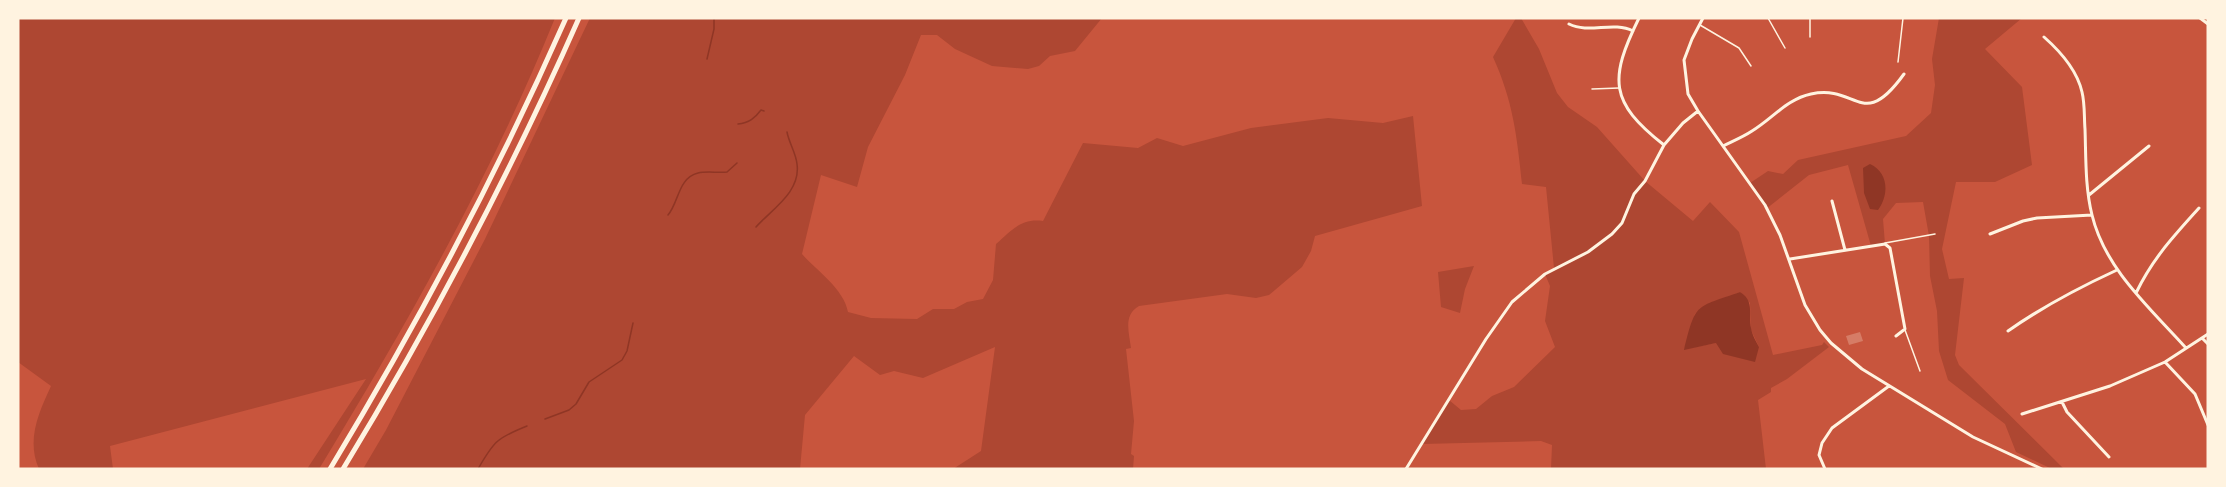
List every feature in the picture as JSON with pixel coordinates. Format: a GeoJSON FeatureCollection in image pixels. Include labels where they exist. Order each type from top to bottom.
{"type":"FeatureCollection","features":[{"type":"Feature","properties":{"kind":"highway"},"geometry":{"type":"LineString","coordinates":[[330,469],[399,353],[458,244],[521,117],[566,18]]}},
{"type":"Feature","properties":{"kind":"highway"},"geometry":{"type":"LineString","coordinates":[[343,469],[408,360],[467,251],[531,124],[579,18]]}},
{"type":"Feature","properties":{"kind":"street"},"geometry":{"type":"LineString","coordinates":[[1639,18],[1622,60],[1619,88],[1625,106],[1632,117],[1664,145]]}},
{"type":"Feature","properties":{"kind":"street"},"geometry":{"type":"LineString","coordinates":[[1703,18],[1687,50],[1684,70],[1688,94],[1765,205],[1790,259],[1805,305],[1820,330],[1845,356],[1889,386],[1973,437],[2042,469]]}},
{"type":"Feature","properties":{"kind":"street"},"geometry":{"type":"LineString","coordinates":[[2200,18],[2208,24]]}},
{"type":"Feature","properties":{"kind":"street"},"geometry":{"type":"LineString","coordinates":[[1569,24],[1577,28],[1623,27],[1633,31]]}},
{"type":"Feature","properties":{"kind":"street"},"geometry":{"type":"LineString","coordinates":[[2044,37],[2072,68],[2082,92],[2089,195],[2092,216],[2102,243],[2116,270],[2186,348]]}},
{"type":"Feature","properties":{"kind":"street"},"geometry":{"type":"LineString","coordinates":[[1723,146],[1753,131],[1792,101],[1821,92],[1833,93],[1864,104],[1872,103],[1889,94],[1904,74]]}},
{"type":"Feature","properties":{"kind":"street"},"geometry":{"type":"LineString","coordinates":[[1406,469],[1486,339],[1512,302],[1545,274],[1588,252],[1612,234],[1622,223],[1634,194],[1645,181],[1664,145],[1683,123],[1698,111]]}},
{"type":"Feature","properties":{"kind":"street"},"geometry":{"type":"LineString","coordinates":[[2089,195],[2149,146]]}},
{"type":"Feature","properties":{"kind":"street"},"geometry":{"type":"LineString","coordinates":[[1832,201],[1845,250]]}},
{"type":"Feature","properties":{"kind":"street"},"geometry":{"type":"LineString","coordinates":[[2136,293],[2164,246],[2199,208]]}},
{"type":"Feature","properties":{"kind":"street"},"geometry":{"type":"LineString","coordinates":[[1990,234],[2037,218],[2092,216]]}},
{"type":"Feature","properties":{"kind":"street"},"geometry":{"type":"LineString","coordinates":[[1790,259],[1885,244],[1890,249],[1905,329],[1896,336]]}},
{"type":"Feature","properties":{"kind":"street"},"geometry":{"type":"LineString","coordinates":[[2008,332],[2034,313],[2067,294],[2116,270]]}},
{"type":"Feature","properties":{"kind":"street"},"geometry":{"type":"LineString","coordinates":[[2022,414],[2110,386],[2165,362],[2204,339],[2208,334]]}},
{"type":"Feature","properties":{"kind":"street"},"geometry":{"type":"LineString","coordinates":[[2204,339],[2208,344]]}},
{"type":"Feature","properties":{"kind":"street"},"geometry":{"type":"LineString","coordinates":[[2165,362],[2195,394],[2208,424]]}},
{"type":"Feature","properties":{"kind":"street"},"geometry":{"type":"LineString","coordinates":[[1825,469],[1819,455],[1826,435],[1889,386]]}},
{"type":"Feature","properties":{"kind":"street"},"geometry":{"type":"LineString","coordinates":[[2062,402],[2067,412],[2109,458]]}},
{"type":"Feature","properties":{"kind":"lane"},"geometry":{"type":"LineString","coordinates":[[1768,18],[1785,48]]}},
{"type":"Feature","properties":{"kind":"lane"},"geometry":{"type":"LineString","coordinates":[[1810,18],[1810,37]]}},
{"type":"Feature","properties":{"kind":"lane"},"geometry":{"type":"LineString","coordinates":[[1699,24],[1739,48],[1751,66]]}},
{"type":"Feature","properties":{"kind":"lane"},"geometry":{"type":"LineString","coordinates":[[1592,89],[1619,88]]}},
{"type":"Feature","properties":{"kind":"lane"},"geometry":{"type":"LineString","coordinates":[[1885,244],[1935,234]]}},
{"type":"Feature","properties":{"kind":"lane"},"geometry":{"type":"LineString","coordinates":[[1905,329],[1920,371]]}},
{"type":"Feature","properties":{"kind":"path"},"geometry":{"type":"LineString","coordinates":[[1898,62],[1903,18]]}},
{"type":"Feature","properties":{"kind":"shaded area"},"geometry":{"type":"Polygon","coordinates":[[[18,18],[555,18],[504,135],[446,248],[384,360],[319,469],[307,469],[366,379],[110,446],[113,469],[39,469],[35,458],[34,437],[42,406],[51,386],[18,362],[18,18]]]}},
{"type":"Feature","properties":{"kind":"shaded area"},"geometry":{"type":"Polygon","coordinates":[[[590,18],[1102,18],[1075,51],[1050,56],[1039,66],[1028,69],[992,66],[955,49],[937,35],[921,35],[905,75],[868,147],[857,187],[821,175],[802,254],[836,288],[848,312],[871,318],[917,319],[933,309],[954,309],[967,302],[983,299],[993,280],[996,244],[1023,223],[1043,221],[1083,143],[1138,148],[1157,138],[1183,146],[1251,128],[1328,118],[1383,123],[1413,116],[1422,206],[1315,236],[1311,251],[1302,267],[1269,295],[1256,298],[1227,294],[1139,306],[1134,310],[1128,324],[1131,348],[1126,349],[1134,421],[1131,454],[1134,456],[1133,469],[953,469],[981,451],[995,347],[923,378],[894,371],[880,375],[854,356],[805,415],[800,469],[363,469],[386,430],[485,239],[590,18]]]}},
{"type":"Feature","properties":{"kind":"shaded area"},"geometry":{"type":"Polygon","coordinates":[[[1516,18],[1521,18],[1539,49],[1557,93],[1568,107],[1597,127],[1645,181],[1693,221],[1710,202],[1739,232],[1773,355],[1822,345],[1824,342],[1829,347],[1787,379],[1771,388],[1771,392],[1758,400],[1766,469],[1551,469],[1552,445],[1541,441],[1422,444],[1449,400],[1461,410],[1476,409],[1492,396],[1514,387],[1555,347],[1545,321],[1550,286],[1545,274],[1554,268],[1546,187],[1522,184],[1513,119],[1493,57],[1516,18]],[[1740,292],[1695,314],[1685,349],[1716,343],[1759,347],[1751,330],[1750,303],[1740,292]]]}},
{"type":"Feature","properties":{"kind":"shaded area"},"geometry":{"type":"Polygon","coordinates":[[[1939,18],[2022,18],[1985,49],[2022,87],[2032,165],[1995,182],[1956,182],[1942,249],[1949,279],[1964,278],[1955,355],[1959,365],[2064,469],[2052,469],[2016,452],[2005,424],[1948,380],[1939,351],[1937,311],[1930,276],[1929,236],[1923,202],[1896,203],[1883,219],[1885,244],[1871,246],[1848,165],[1809,175],[1766,209],[1750,183],[1768,171],[1783,174],[1798,160],[1906,136],[1931,113],[1935,85],[1932,59],[1939,18]]]}},
{"type":"Feature","properties":{"kind":"shaded area"},"geometry":{"type":"Polygon","coordinates":[[[1870,164],[1881,173],[1884,179],[1884,198],[1878,210],[1870,209],[1864,193],[1863,168],[1870,164]]]}},
{"type":"Feature","properties":{"kind":"shaded area"},"geometry":{"type":"Polygon","coordinates":[[[1474,266],[1465,289],[1460,313],[1441,307],[1438,272],[1474,266]]]}},
{"type":"Feature","properties":{"kind":"shaded area"},"geometry":{"type":"Polygon","coordinates":[[[1740,292],[1748,299],[1750,323],[1759,347],[1755,362],[1723,354],[1716,343],[1684,350],[1695,314],[1706,304],[1740,292]]]}},
{"type":"Feature","properties":{"kind":"building"},"geometry":{"type":"Polygon","coordinates":[[[1860,332],[1863,341],[1849,345],[1846,336],[1860,332]]]}},
{"type":"Feature","properties":{"kind":"waterway"},"geometry":{"type":"LineString","coordinates":[[707,59],[714,29],[714,18]]}},
{"type":"Feature","properties":{"kind":"waterway"},"geometry":{"type":"LineString","coordinates":[[738,124],[749,121],[761,110],[764,111]]}},
{"type":"Feature","properties":{"kind":"waterway"},"geometry":{"type":"LineString","coordinates":[[756,227],[784,199],[795,183],[797,164],[787,132]]}},
{"type":"Feature","properties":{"kind":"waterway"},"geometry":{"type":"LineString","coordinates":[[668,215],[683,185],[691,176],[701,172],[727,172],[737,163]]}},
{"type":"Feature","properties":{"kind":"waterway"},"geometry":{"type":"LineString","coordinates":[[545,419],[569,410],[576,404],[589,382],[622,360],[627,351],[633,323]]}},
{"type":"Feature","properties":{"kind":"waterway"},"geometry":{"type":"LineString","coordinates":[[478,469],[497,442],[527,426]]}}]}
